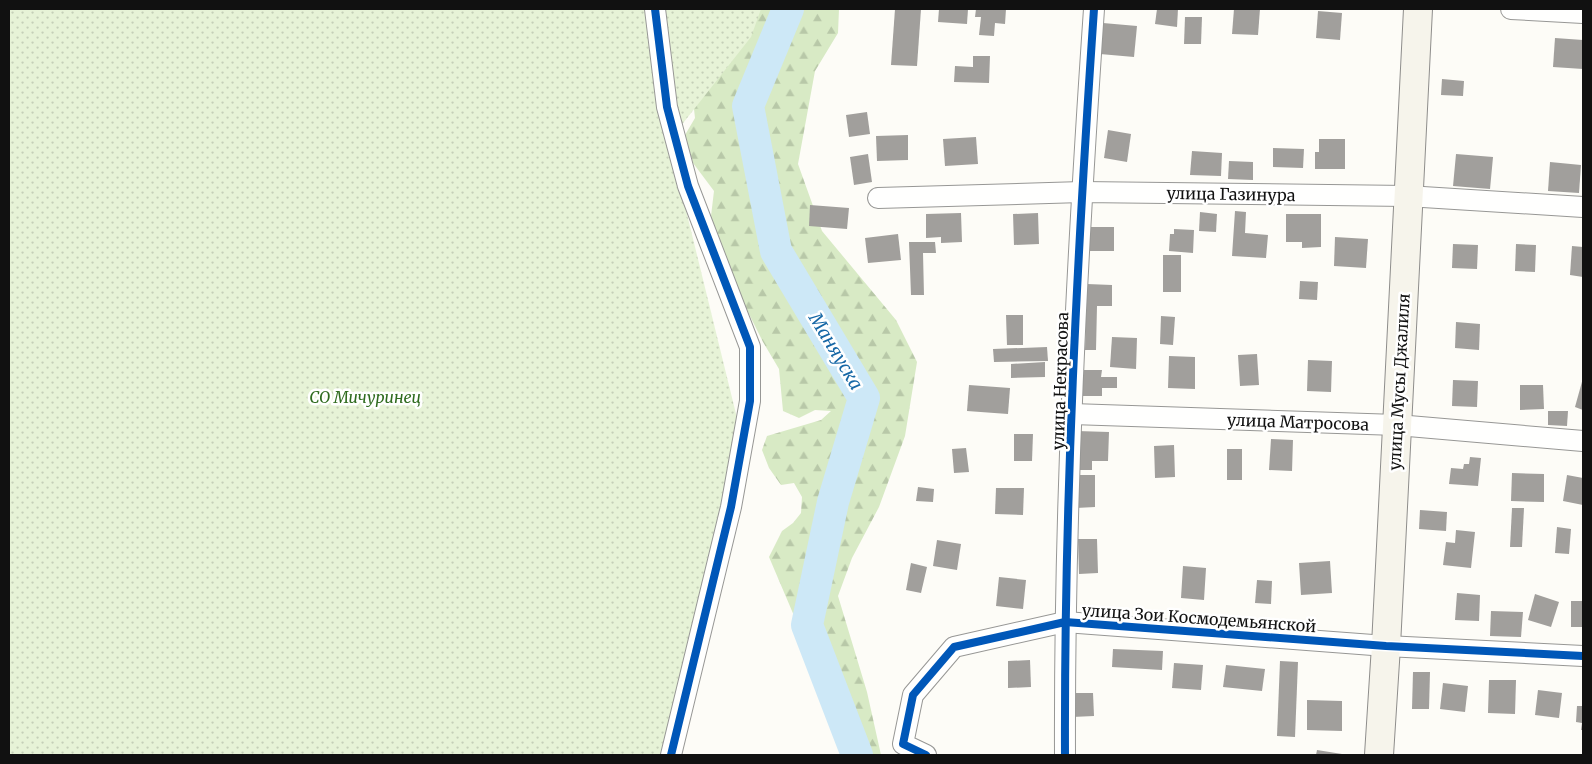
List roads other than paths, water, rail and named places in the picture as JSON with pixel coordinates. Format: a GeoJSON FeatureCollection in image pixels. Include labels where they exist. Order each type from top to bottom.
{"type":"FeatureCollection","features":[{"type":"Feature","properties":{"kind":"main road","name":"улица Мусы Джалиля"},"geometry":{"type":"LineString","coordinates":[[1379,755],[1418,9]]}},
{"type":"Feature","properties":{"kind":"street"},"geometry":{"type":"LineString","coordinates":[[655,9],[667,107],[688,186],[750,347],[750,401],[731,507],[671,755]]}},
{"type":"Feature","properties":{"kind":"street","name":"улица Некрасова"},"geometry":{"type":"LineString","coordinates":[[1065,755],[1065,622],[1072,414],[1082,192],[1094,9]]}},
{"type":"Feature","properties":{"kind":"street"},"geometry":{"type":"LineString","coordinates":[[1511,9],[1583,13]]}},
{"type":"Feature","properties":{"kind":"street","name":"улица Газинура"},"geometry":{"type":"LineString","coordinates":[[878,198],[1082,192],[1408,196],[1583,207]]}},
{"type":"Feature","properties":{"kind":"street","name":"улица Матросова"},"geometry":{"type":"LineString","coordinates":[[1072,414],[1397,426],[1583,441]]}},
{"type":"Feature","properties":{"kind":"street","name":"улица Зои Космодемьянской"},"geometry":{"type":"LineString","coordinates":[[926,755],[903,744],[913,695],[954,647],[1065,622],[1386,646],[1583,656]]}},
{"type":"Feature","properties":{"kind":"waterway","name":"Маняуска"},"geometry":{"type":"LineString","coordinates":[[788,9],[748,106],[776,251],[864,398],[833,502],[807,625],[857,755]]}},
{"type":"Feature","properties":{"kind":"park label","name":"СО Мичуринец"},"geometry":{"type":"Point","coordinates":[365,397]}}]}
